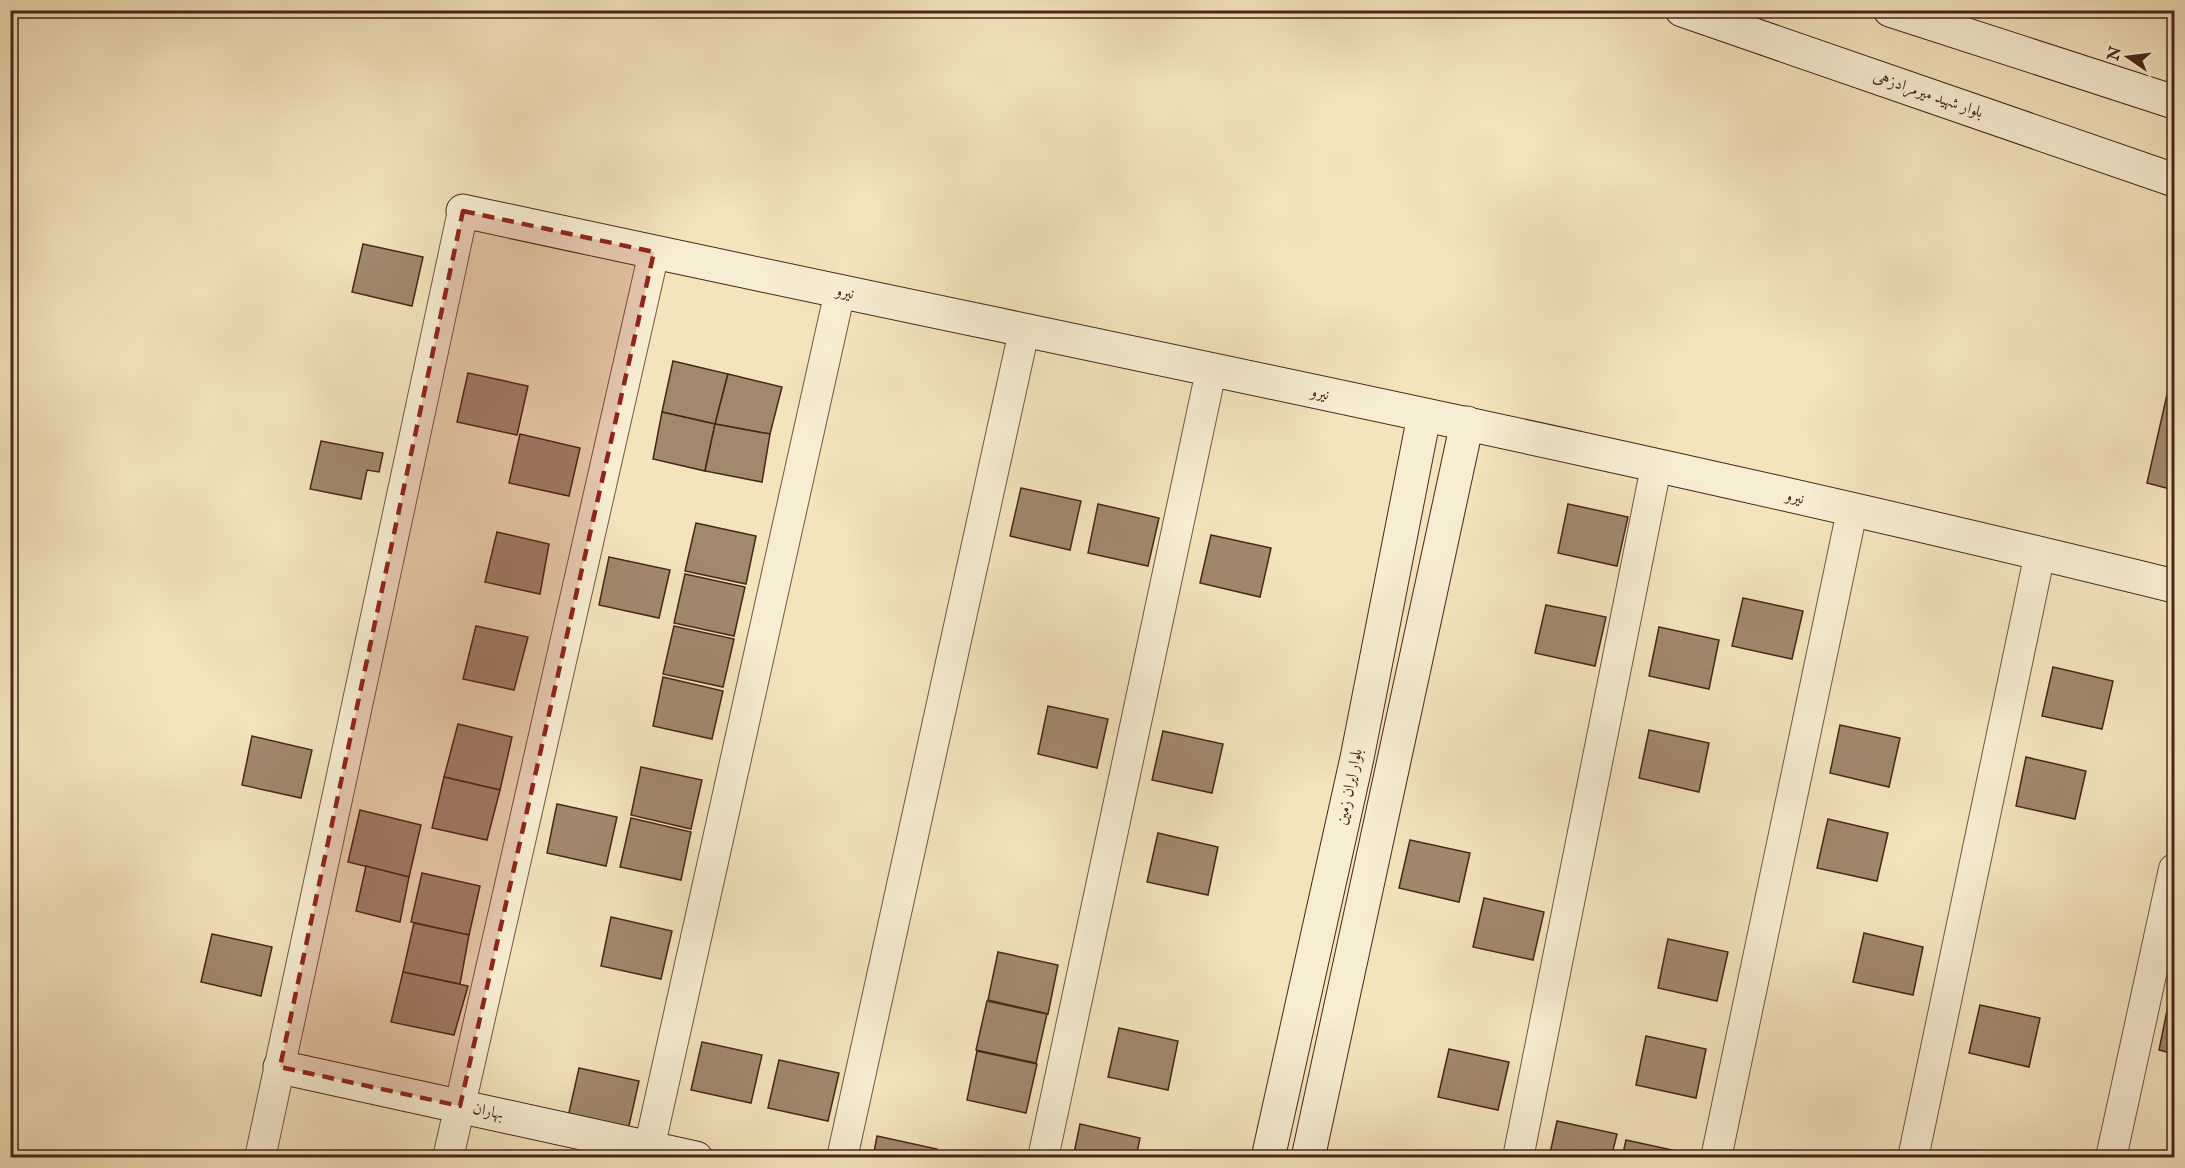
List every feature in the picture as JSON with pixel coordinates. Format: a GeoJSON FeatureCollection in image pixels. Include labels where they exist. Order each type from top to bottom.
{"type":"FeatureCollection","features":[{"type":"Feature","properties":{"kind":"street","name":"بلوار شهید میرمرادزهی"},"geometry":{"type":"LineString","coordinates":[[1682,10],[2175,180]]}},
{"type":"Feature","properties":{"kind":"street"},"geometry":{"type":"LineString","coordinates":[[1890,10],[2175,102]]}},
{"type":"Feature","properties":{"kind":"street"},"geometry":{"type":"LineString","coordinates":[[260,1158],[463,211]]}},
{"type":"Feature","properties":{"kind":"street","name":"نیرو"},"geometry":{"type":"LineString","coordinates":[[463,211],[1424,416],[1467,423],[2040,553],[2175,586]]}},
{"type":"Feature","properties":{"kind":"street"},"geometry":{"type":"LineString","coordinates":[[448,1158],[654,252]]}},
{"type":"Feature","properties":{"kind":"street"},"geometry":{"type":"LineString","coordinates":[[648,1152],[840,291]]}},
{"type":"Feature","properties":{"kind":"street"},"geometry":{"type":"LineString","coordinates":[[842,1158],[1024,331]]}},
{"type":"Feature","properties":{"kind":"street"},"geometry":{"type":"LineString","coordinates":[[1043,1158],[1211,371]]}},
{"type":"Feature","properties":{"kind":"street","name":"بلوار ایران زمین"},"geometry":{"type":"LineString","coordinates":[[1268,1158],[1357,758],[1424,416]]}},
{"type":"Feature","properties":{"kind":"street"},"geometry":{"type":"LineString","coordinates":[[1308,1158],[1467,423]]}},
{"type":"Feature","properties":{"kind":"street"},"geometry":{"type":"LineString","coordinates":[[1518,1158],[1656,467]]}},
{"type":"Feature","properties":{"kind":"street"},"geometry":{"type":"LineString","coordinates":[[1716,1158],[1852,511]]}},
{"type":"Feature","properties":{"kind":"street"},"geometry":{"type":"LineString","coordinates":[[1913,1158],[2040,553]]}},
{"type":"Feature","properties":{"kind":"street"},"geometry":{"type":"LineString","coordinates":[[2111,1158],[2175,869]]}},
{"type":"Feature","properties":{"kind":"street","name":"بهاران"},"geometry":{"type":"LineString","coordinates":[[279,1067],[460,1106],[648,1152],[696,1158]]}},
{"type":"Feature","properties":{"kind":"highlighted area"},"geometry":{"type":"Polygon","coordinates":[[[463,211],[654,252],[460,1106],[280,1067],[463,211]]]}},
{"type":"Feature","properties":{"kind":"building"},"geometry":{"type":"Polygon","coordinates":[[[363,244],[423,257],[412,306],[352,292],[363,244]]]}},
{"type":"Feature","properties":{"kind":"building"},"geometry":{"type":"Polygon","coordinates":[[[673,361],[728,374],[715,424],[662,412],[673,361]]]}},
{"type":"Feature","properties":{"kind":"building"},"geometry":{"type":"Polygon","coordinates":[[[468,373],[528,386],[517,435],[457,422],[468,373]]]}},
{"type":"Feature","properties":{"kind":"building"},"geometry":{"type":"Polygon","coordinates":[[[728,374],[782,387],[770,434],[715,424],[728,374]]]}},
{"type":"Feature","properties":{"kind":"building"},"geometry":{"type":"Polygon","coordinates":[[[2171,377],[2174,378],[2174,490],[2147,483],[2171,377]]]}},
{"type":"Feature","properties":{"kind":"building"},"geometry":{"type":"Polygon","coordinates":[[[662,412],[715,424],[705,471],[653,459],[662,412]]]}},
{"type":"Feature","properties":{"kind":"building"},"geometry":{"type":"Polygon","coordinates":[[[715,424],[770,434],[762,482],[705,471],[715,424]]]}},
{"type":"Feature","properties":{"kind":"building"},"geometry":{"type":"Polygon","coordinates":[[[520,434],[580,448],[569,496],[509,483],[520,434]]]}},
{"type":"Feature","properties":{"kind":"building"},"geometry":{"type":"Polygon","coordinates":[[[321,441],[383,453],[379,472],[367,470],[361,499],[310,489],[321,441]]]}},
{"type":"Feature","properties":{"kind":"building"},"geometry":{"type":"Polygon","coordinates":[[[1021,488],[1081,501],[1070,550],[1010,536],[1021,488]]]}},
{"type":"Feature","properties":{"kind":"building"},"geometry":{"type":"Polygon","coordinates":[[[1098,504],[1159,518],[1148,566],[1088,553],[1098,504]]]}},
{"type":"Feature","properties":{"kind":"building"},"geometry":{"type":"Polygon","coordinates":[[[1568,504],[1628,517],[1617,566],[1558,553],[1568,504]]]}},
{"type":"Feature","properties":{"kind":"building"},"geometry":{"type":"Polygon","coordinates":[[[696,523],[756,536],[746,584],[685,571],[696,523]]]}},
{"type":"Feature","properties":{"kind":"building"},"geometry":{"type":"Polygon","coordinates":[[[497,532],[549,544],[540,594],[485,582],[497,532]]]}},
{"type":"Feature","properties":{"kind":"building"},"geometry":{"type":"Polygon","coordinates":[[[1211,535],[1271,548],[1260,597],[1200,583],[1211,535]]]}},
{"type":"Feature","properties":{"kind":"building"},"geometry":{"type":"Polygon","coordinates":[[[609,557],[670,570],[659,618],[599,605],[609,557]]]}},
{"type":"Feature","properties":{"kind":"building"},"geometry":{"type":"Polygon","coordinates":[[[685,574],[745,587],[734,636],[674,623],[685,574]]]}},
{"type":"Feature","properties":{"kind":"building"},"geometry":{"type":"Polygon","coordinates":[[[1743,598],[1803,611],[1792,659],[1732,646],[1743,598]]]}},
{"type":"Feature","properties":{"kind":"building"},"geometry":{"type":"Polygon","coordinates":[[[1546,605],[1606,617],[1595,666],[1535,653],[1546,605]]]}},
{"type":"Feature","properties":{"kind":"building"},"geometry":{"type":"Polygon","coordinates":[[[476,626],[528,637],[514,690],[463,679],[476,626]]]}},
{"type":"Feature","properties":{"kind":"building"},"geometry":{"type":"Polygon","coordinates":[[[674,626],[734,639],[723,687],[663,674],[674,626]]]}},
{"type":"Feature","properties":{"kind":"building"},"geometry":{"type":"Polygon","coordinates":[[[1659,627],[1719,640],[1709,689],[1649,676],[1659,627]]]}},
{"type":"Feature","properties":{"kind":"building"},"geometry":{"type":"Polygon","coordinates":[[[2053,667],[2113,681],[2102,729],[2042,716],[2053,667]]]}},
{"type":"Feature","properties":{"kind":"building"},"geometry":{"type":"Polygon","coordinates":[[[663,677],[723,691],[712,739],[653,726],[663,677]]]}},
{"type":"Feature","properties":{"kind":"building"},"geometry":{"type":"Polygon","coordinates":[[[1048,706],[1108,719],[1097,768],[1038,754],[1048,706]]]}},
{"type":"Feature","properties":{"kind":"building"},"geometry":{"type":"Polygon","coordinates":[[[458,724],[512,737],[500,790],[444,777],[458,724]]]}},
{"type":"Feature","properties":{"kind":"building"},"geometry":{"type":"Polygon","coordinates":[[[1840,725],[1900,738],[1889,787],[1830,773],[1840,725]]]}},
{"type":"Feature","properties":{"kind":"building"},"geometry":{"type":"Polygon","coordinates":[[[1649,730],[1709,743],[1699,792],[1639,778],[1649,730]]]}},
{"type":"Feature","properties":{"kind":"building"},"geometry":{"type":"Polygon","coordinates":[[[1163,731],[1223,744],[1212,793],[1152,780],[1163,731]]]}},
{"type":"Feature","properties":{"kind":"building"},"geometry":{"type":"Polygon","coordinates":[[[252,736],[312,750],[301,798],[242,785],[252,736]]]}},
{"type":"Feature","properties":{"kind":"building"},"geometry":{"type":"Polygon","coordinates":[[[2026,757],[2086,771],[2075,819],[2016,806],[2026,757]]]}},
{"type":"Feature","properties":{"kind":"building"},"geometry":{"type":"Polygon","coordinates":[[[641,767],[702,780],[691,829],[631,815],[641,767]]]}},
{"type":"Feature","properties":{"kind":"building"},"geometry":{"type":"Polygon","coordinates":[[[444,777],[500,790],[487,840],[432,828],[444,777]]]}},
{"type":"Feature","properties":{"kind":"building"},"geometry":{"type":"Polygon","coordinates":[[[557,804],[617,817],[606,866],[547,853],[557,804]]]}},
{"type":"Feature","properties":{"kind":"building"},"geometry":{"type":"Polygon","coordinates":[[[360,810],[421,825],[409,877],[348,862],[360,810]]]}},
{"type":"Feature","properties":{"kind":"building"},"geometry":{"type":"Polygon","coordinates":[[[631,818],[691,832],[681,880],[620,867],[631,818]]]}},
{"type":"Feature","properties":{"kind":"building"},"geometry":{"type":"Polygon","coordinates":[[[1828,819],[1888,833],[1877,881],[1817,868],[1828,819]]]}},
{"type":"Feature","properties":{"kind":"building"},"geometry":{"type":"Polygon","coordinates":[[[1158,833],[1218,847],[1208,895],[1147,882],[1158,833]]]}},
{"type":"Feature","properties":{"kind":"building"},"geometry":{"type":"Polygon","coordinates":[[[1410,840],[1470,853],[1459,902],[1399,888],[1410,840]]]}},
{"type":"Feature","properties":{"kind":"building"},"geometry":{"type":"Polygon","coordinates":[[[366,866],[409,877],[400,922],[356,911],[366,866]]]}},
{"type":"Feature","properties":{"kind":"building"},"geometry":{"type":"Polygon","coordinates":[[[422,873],[480,886],[469,935],[411,922],[422,873]]]}},
{"type":"Feature","properties":{"kind":"building"},"geometry":{"type":"Polygon","coordinates":[[[1484,898],[1544,912],[1533,960],[1473,947],[1484,898]]]}},
{"type":"Feature","properties":{"kind":"building"},"geometry":{"type":"Polygon","coordinates":[[[611,917],[672,931],[661,979],[601,966],[611,917]]]}},
{"type":"Feature","properties":{"kind":"building"},"geometry":{"type":"Polygon","coordinates":[[[414,923],[469,935],[460,984],[403,972],[414,923]]]}},
{"type":"Feature","properties":{"kind":"building"},"geometry":{"type":"Polygon","coordinates":[[[1864,933],[1923,947],[1913,995],[1853,982],[1864,933]]]}},
{"type":"Feature","properties":{"kind":"building"},"geometry":{"type":"Polygon","coordinates":[[[212,934],[272,947],[261,996],[201,982],[212,934]]]}},
{"type":"Feature","properties":{"kind":"building"},"geometry":{"type":"Polygon","coordinates":[[[1668,939],[1728,952],[1717,1001],[1658,988],[1668,939]]]}},
{"type":"Feature","properties":{"kind":"building"},"geometry":{"type":"Polygon","coordinates":[[[998,952],[1058,965],[1048,1014],[988,1000],[998,952]]]}},
{"type":"Feature","properties":{"kind":"building"},"geometry":{"type":"Polygon","coordinates":[[[403,972],[468,986],[454,1035],[391,1022],[403,972]]]}},
{"type":"Feature","properties":{"kind":"building"},"geometry":{"type":"Polygon","coordinates":[[[987,1001],[1047,1014],[1036,1063],[976,1050],[987,1001]]]}},
{"type":"Feature","properties":{"kind":"building"},"geometry":{"type":"Polygon","coordinates":[[[2169,1001],[2174,1003],[2174,1054],[2159,1050],[2169,1001]]]}},
{"type":"Feature","properties":{"kind":"building"},"geometry":{"type":"Polygon","coordinates":[[[1980,1005],[2040,1018],[2029,1067],[1969,1053],[1980,1005]]]}},
{"type":"Feature","properties":{"kind":"building"},"geometry":{"type":"Polygon","coordinates":[[[1119,1028],[1178,1041],[1168,1090],[1108,1077],[1119,1028]]]}},
{"type":"Feature","properties":{"kind":"building"},"geometry":{"type":"Polygon","coordinates":[[[1646,1036],[1706,1049],[1696,1098],[1636,1085],[1646,1036]]]}},
{"type":"Feature","properties":{"kind":"building"},"geometry":{"type":"Polygon","coordinates":[[[702,1042],[762,1055],[751,1103],[691,1090],[702,1042]]]}},
{"type":"Feature","properties":{"kind":"building"},"geometry":{"type":"Polygon","coordinates":[[[1449,1049],[1509,1062],[1498,1110],[1438,1097],[1449,1049]]]}},
{"type":"Feature","properties":{"kind":"building"},"geometry":{"type":"Polygon","coordinates":[[[977,1051],[1037,1064],[1026,1113],[967,1100],[977,1051]]]}},
{"type":"Feature","properties":{"kind":"building"},"geometry":{"type":"Polygon","coordinates":[[[779,1060],[839,1073],[828,1121],[768,1108],[779,1060]]]}},
{"type":"Feature","properties":{"kind":"building"},"geometry":{"type":"Polygon","coordinates":[[[579,1068],[639,1081],[628,1130],[568,1117],[579,1068]]]}},
{"type":"Feature","properties":{"kind":"building"},"geometry":{"type":"Polygon","coordinates":[[[1557,1121],[1617,1134],[1611,1158],[1549,1158],[1557,1121]]]}},
{"type":"Feature","properties":{"kind":"building"},"geometry":{"type":"Polygon","coordinates":[[[1080,1124],[1140,1138],[1136,1158],[1073,1158],[1080,1124]]]}},
{"type":"Feature","properties":{"kind":"building"},"geometry":{"type":"Polygon","coordinates":[[[877,1136],[937,1149],[935,1158],[873,1158],[877,1136]]]}},
{"type":"Feature","properties":{"kind":"building"},"geometry":{"type":"Polygon","coordinates":[[[1626,1140],[1686,1153],[1685,1158],[1622,1158],[1626,1140]]]}}]}
